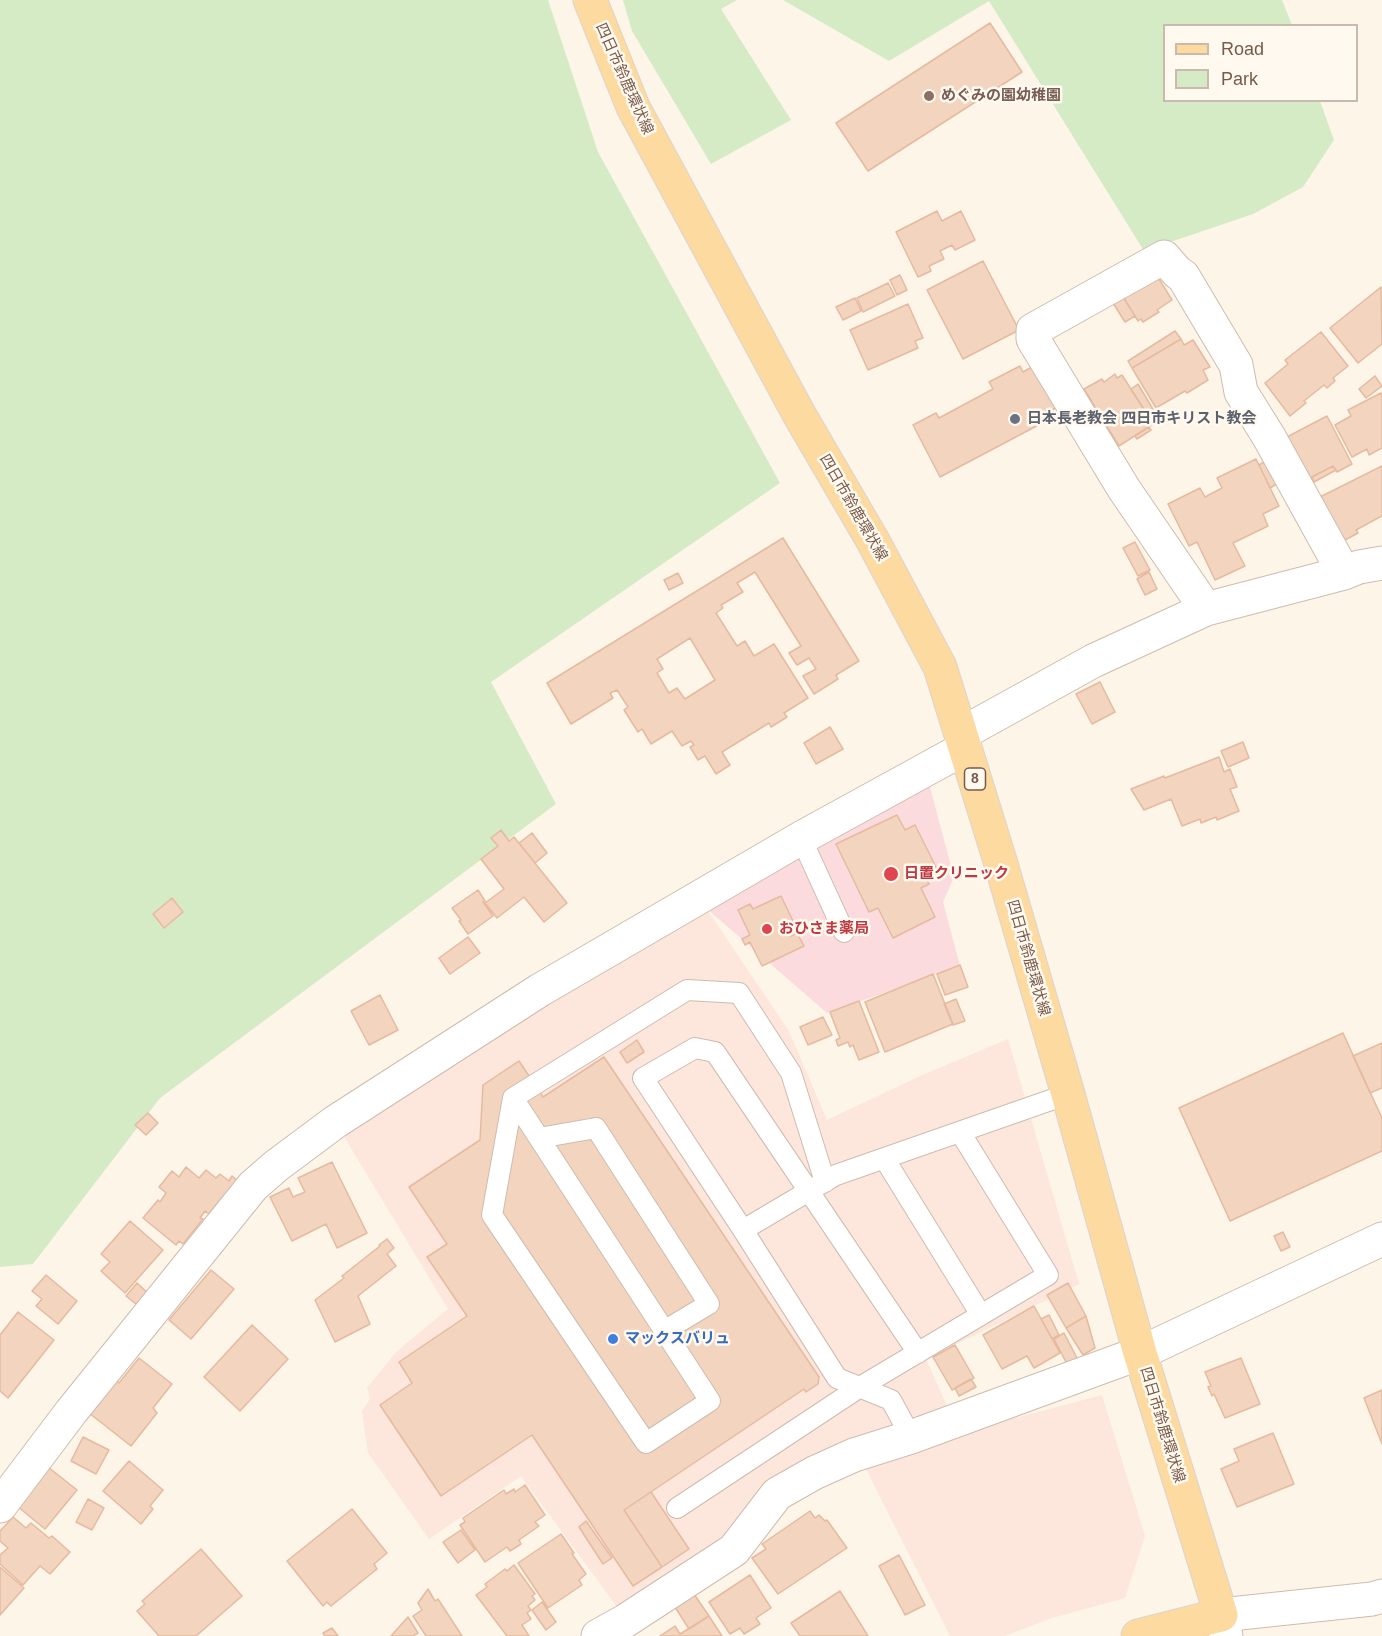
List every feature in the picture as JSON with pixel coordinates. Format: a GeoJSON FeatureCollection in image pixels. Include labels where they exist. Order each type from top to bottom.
{"type":"FeatureCollection","features":[{"type":"Feature","properties":{"kind":"main road","name":"四日市鈴鹿環状線"},"geometry":{"type":"LineString","coordinates":[[590,0],[633,107],[800,416],[873,541],[940,667],[1001,864],[1140,1353],[1223,1626]]}},
{"type":"Feature","properties":{"kind":"main road"},"geometry":{"type":"LineString","coordinates":[[1138,1636],[1223,1626]]}},
{"type":"Feature","properties":{"kind":"street"},"geometry":{"type":"LineString","coordinates":[[1206,609],[1124,489],[1033,339],[1033,330],[1164,257],[1183,276],[1236,365],[1242,392],[1344,573]]}},
{"type":"Feature","properties":{"kind":"street"},"geometry":{"type":"LineString","coordinates":[[0,1506],[71,1412],[253,1186],[335,1122],[540,990],[801,838],[1093,661],[1206,609],[1382,562]]}},
{"type":"Feature","properties":{"kind":"street"},"geometry":{"type":"LineString","coordinates":[[598,1636],[734,1550],[777,1494],[814,1473],[854,1455],[911,1437],[1140,1353],[1382,1239]]}},
{"type":"Feature","properties":{"kind":"street"},"geometry":{"type":"LineString","coordinates":[[1223,1626],[1382,1596]]}},
{"type":"Feature","properties":{"kind":"lane"},"geometry":{"type":"LineString","coordinates":[[801,838],[844,932]]}},
{"type":"Feature","properties":{"kind":"lane"},"geometry":{"type":"LineString","coordinates":[[513,1098],[710,1401],[646,1443],[492,1215],[513,1098],[687,990],[739,993],[791,1073],[817,1187]]}},
{"type":"Feature","properties":{"kind":"lane"},"geometry":{"type":"LineString","coordinates":[[911,1437],[891,1400],[837,1378],[643,1078],[695,1048],[715,1052],[817,1187],[918,1353]]}},
{"type":"Feature","properties":{"kind":"lane"},"geometry":{"type":"LineString","coordinates":[[743,1230],[836,1175],[1068,1094]]}},
{"type":"Feature","properties":{"kind":"lane"},"geometry":{"type":"LineString","coordinates":[[539,1138],[596,1128],[709,1304],[664,1331]]}},
{"type":"Feature","properties":{"kind":"lane"},"geometry":{"type":"LineString","coordinates":[[677,1508],[860,1387],[1048,1275],[960,1132]]}},
{"type":"Feature","properties":{"kind":"lane"},"geometry":{"type":"LineString","coordinates":[[884,1158],[981,1315]]}},
{"type":"Feature","properties":{"kind":"shaded area"},"geometry":{"type":"Polygon","coordinates":[[[928,780],[954,877],[943,902],[960,966],[827,1013],[706,908],[928,780]]]}},
{"type":"Feature","properties":{"kind":"shaded area"},"geometry":{"type":"Polygon","coordinates":[[[706,908],[789,1031],[827,1120],[918,1077],[1008,1039],[1079,1284],[926,1359],[959,1433],[1102,1395],[1145,1536],[1125,1598],[1052,1618],[1005,1636],[950,1636],[853,1443],[729,1537],[620,1611],[521,1476],[429,1539],[368,1453],[362,1411],[370,1399],[367,1388],[396,1352],[448,1309],[340,1130],[706,908]]]}},
{"type":"Feature","properties":{"kind":"green space"},"geometry":{"type":"Polygon","coordinates":[[[0,0],[548,0],[598,152],[780,483],[491,682],[556,804],[160,1098],[33,1264],[0,1267],[0,0]]]}},
{"type":"Feature","properties":{"kind":"green space"},"geometry":{"type":"Polygon","coordinates":[[[623,0],[737,0],[721,9],[791,120],[711,164],[632,31],[623,0]]]}},
{"type":"Feature","properties":{"kind":"green space"},"geometry":{"type":"Polygon","coordinates":[[[783,0],[1282,0],[1292,24],[1163,24],[1163,102],[1320,102],[1334,140],[1303,187],[1253,214],[1144,251],[989,1],[889,61],[783,0]]]}},
{"type":"Feature","properties":{"kind":"building"},"geometry":{"type":"Polygon","coordinates":[[[990,23],[1022,72],[868,171],[836,123],[990,23]]]}},
{"type":"Feature","properties":{"kind":"building"},"geometry":{"type":"Polygon","coordinates":[[[937,211],[942,221],[961,211],[975,240],[955,250],[952,245],[940,251],[944,259],[929,266],[931,271],[918,277],[896,232],[937,211]]]}},
{"type":"Feature","properties":{"kind":"building"},"geometry":{"type":"Polygon","coordinates":[[[983,261],[1019,330],[963,359],[927,290],[983,261]]]}},
{"type":"Feature","properties":{"kind":"building"},"geometry":{"type":"Polygon","coordinates":[[[1156,274],[1172,300],[1143,322],[1141,319],[1138,321],[1122,295],[1156,274]]]}},
{"type":"Feature","properties":{"kind":"building"},"geometry":{"type":"Polygon","coordinates":[[[900,275],[907,290],[897,295],[890,280],[900,275]]]}},
{"type":"Feature","properties":{"kind":"building"},"geometry":{"type":"Polygon","coordinates":[[[888,283],[895,296],[863,312],[857,298],[888,283]]]}},
{"type":"Feature","properties":{"kind":"building"},"geometry":{"type":"Polygon","coordinates":[[[1381,287],[1382,344],[1358,363],[1330,328],[1381,287]]]}},
{"type":"Feature","properties":{"kind":"building"},"geometry":{"type":"Polygon","coordinates":[[[1123,297],[1135,316],[1125,322],[1113,303],[1123,297]]]}},
{"type":"Feature","properties":{"kind":"building"},"geometry":{"type":"Polygon","coordinates":[[[855,298],[861,311],[843,320],[836,307],[855,298]]]}},
{"type":"Feature","properties":{"kind":"building"},"geometry":{"type":"Polygon","coordinates":[[[908,304],[923,338],[915,341],[918,348],[868,370],[850,330],[908,304]]]}},
{"type":"Feature","properties":{"kind":"building"},"geometry":{"type":"Polygon","coordinates":[[[1175,331],[1181,339],[1132,368],[1128,361],[1175,331]]]}},
{"type":"Feature","properties":{"kind":"building"},"geometry":{"type":"Polygon","coordinates":[[[1321,332],[1348,366],[1333,378],[1335,381],[1327,388],[1324,385],[1290,416],[1265,383],[1288,364],[1285,360],[1321,332]]]}},
{"type":"Feature","properties":{"kind":"building"},"geometry":{"type":"Polygon","coordinates":[[[1181,339],[1184,345],[1193,340],[1210,367],[1203,370],[1208,380],[1156,408],[1132,368],[1181,339]]]}},
{"type":"Feature","properties":{"kind":"building"},"geometry":{"type":"Polygon","coordinates":[[[1037,364],[1059,406],[1045,414],[1048,420],[940,477],[913,425],[936,413],[939,418],[993,389],[989,382],[1020,366],[1023,372],[1037,364]]]}},
{"type":"Feature","properties":{"kind":"building"},"geometry":{"type":"Polygon","coordinates":[[[1115,374],[1117,378],[1122,375],[1153,424],[1119,446],[1084,389],[1102,379],[1104,382],[1115,374]]]}},
{"type":"Feature","properties":{"kind":"building"},"geometry":{"type":"Polygon","coordinates":[[[1375,376],[1382,386],[1366,398],[1359,389],[1375,376]]]}},
{"type":"Feature","properties":{"kind":"building"},"geometry":{"type":"Polygon","coordinates":[[[1138,384],[1157,416],[1151,420],[1131,389],[1138,384]]]}},
{"type":"Feature","properties":{"kind":"building"},"geometry":{"type":"Polygon","coordinates":[[[1381,393],[1382,448],[1369,455],[1367,449],[1352,457],[1335,425],[1351,416],[1348,410],[1381,393]]]}},
{"type":"Feature","properties":{"kind":"building"},"geometry":{"type":"Polygon","coordinates":[[[1327,416],[1352,464],[1337,472],[1333,466],[1310,478],[1287,437],[1327,416]]]}},
{"type":"Feature","properties":{"kind":"building"},"geometry":{"type":"Polygon","coordinates":[[[1149,427],[1151,430],[1137,439],[1135,436],[1149,427]]]}},
{"type":"Feature","properties":{"kind":"building"},"geometry":{"type":"Polygon","coordinates":[[[1256,459],[1279,506],[1263,514],[1268,526],[1233,543],[1245,566],[1215,580],[1197,542],[1189,546],[1168,504],[1200,488],[1205,497],[1222,488],[1217,478],[1256,459]]]}},
{"type":"Feature","properties":{"kind":"building"},"geometry":{"type":"Polygon","coordinates":[[[1269,459],[1280,482],[1270,488],[1259,465],[1269,459]]]}},
{"type":"Feature","properties":{"kind":"building"},"geometry":{"type":"Polygon","coordinates":[[[1333,466],[1336,470],[1314,482],[1312,477],[1333,466]]]}},
{"type":"Feature","properties":{"kind":"building"},"geometry":{"type":"Polygon","coordinates":[[[1382,466],[1382,516],[1356,530],[1358,533],[1345,540],[1318,498],[1382,466]]]}},
{"type":"Feature","properties":{"kind":"building"},"geometry":{"type":"Polygon","coordinates":[[[783,538],[859,661],[836,675],[838,679],[814,694],[803,676],[816,669],[809,658],[797,665],[789,653],[801,646],[755,572],[737,583],[743,592],[721,605],[723,608],[716,613],[737,646],[745,641],[754,656],[774,644],[808,698],[784,713],[787,717],[771,727],[769,723],[722,752],[730,765],[716,774],[705,756],[698,760],[690,747],[694,745],[691,741],[682,746],[672,731],[651,744],[642,729],[638,732],[624,710],[628,707],[617,690],[610,693],[613,698],[571,724],[547,683],[783,538]],[[690,638],[657,659],[663,669],[657,673],[669,693],[677,688],[685,699],[715,680],[690,638]]]}},
{"type":"Feature","properties":{"kind":"building"},"geometry":{"type":"Polygon","coordinates":[[[1135,542],[1150,570],[1138,576],[1123,548],[1135,542]]]}},
{"type":"Feature","properties":{"kind":"building"},"geometry":{"type":"Polygon","coordinates":[[[1149,572],[1157,589],[1145,595],[1137,579],[1149,572]]]}},
{"type":"Feature","properties":{"kind":"building"},"geometry":{"type":"Polygon","coordinates":[[[678,573],[683,583],[669,590],[664,580],[678,573]]]}},
{"type":"Feature","properties":{"kind":"building"},"geometry":{"type":"Polygon","coordinates":[[[1100,682],[1115,712],[1092,724],[1076,694],[1100,682]]]}},
{"type":"Feature","properties":{"kind":"building"},"geometry":{"type":"Polygon","coordinates":[[[830,727],[843,749],[816,764],[804,743],[830,727]]]}},
{"type":"Feature","properties":{"kind":"building"},"geometry":{"type":"Polygon","coordinates":[[[1243,742],[1249,758],[1228,767],[1221,751],[1243,742]]]}},
{"type":"Feature","properties":{"kind":"building"},"geometry":{"type":"Polygon","coordinates":[[[1219,757],[1224,772],[1230,769],[1237,787],[1230,789],[1239,811],[1217,820],[1216,817],[1201,823],[1200,819],[1182,826],[1171,799],[1144,810],[1131,789],[1164,776],[1165,778],[1219,757]]]}},
{"type":"Feature","properties":{"kind":"building","name":"日置クリニック"},"geometry":{"type":"Polygon","coordinates":[[[897,815],[905,830],[915,825],[938,871],[925,877],[929,884],[921,888],[935,917],[893,938],[878,908],[869,912],[836,844],[897,815]]]}},
{"type":"Feature","properties":{"kind":"building"},"geometry":{"type":"Polygon","coordinates":[[[501,830],[509,841],[514,837],[567,903],[544,922],[524,897],[497,918],[485,903],[504,889],[481,859],[498,846],[491,838],[501,830]]]}},
{"type":"Feature","properties":{"kind":"building"},"geometry":{"type":"Polygon","coordinates":[[[532,833],[547,853],[535,863],[519,843],[532,833]]]}},
{"type":"Feature","properties":{"kind":"building"},"geometry":{"type":"Polygon","coordinates":[[[478,890],[493,916],[468,934],[452,908],[478,890]]]}},
{"type":"Feature","properties":{"kind":"building","name":"おひさま薬局"},"geometry":{"type":"Polygon","coordinates":[[[781,896],[793,921],[786,925],[791,936],[797,933],[804,946],[762,966],[750,942],[745,945],[742,939],[750,935],[738,910],[750,904],[753,909],[781,896]]]}},
{"type":"Feature","properties":{"kind":"building"},"geometry":{"type":"Polygon","coordinates":[[[172,898],[183,912],[164,928],[153,914],[172,898]]]}},
{"type":"Feature","properties":{"kind":"building"},"geometry":{"type":"Polygon","coordinates":[[[468,937],[480,953],[450,974],[439,958],[468,937]]]}},
{"type":"Feature","properties":{"kind":"building"},"geometry":{"type":"Polygon","coordinates":[[[960,965],[968,987],[945,995],[937,974],[960,965]]]}},
{"type":"Feature","properties":{"kind":"building"},"geometry":{"type":"Polygon","coordinates":[[[933,974],[953,1024],[885,1052],[865,1002],[933,974]]]}},
{"type":"Feature","properties":{"kind":"building"},"geometry":{"type":"Polygon","coordinates":[[[380,995],[398,1030],[369,1045],[351,1011],[380,995]]]}},
{"type":"Feature","properties":{"kind":"building"},"geometry":{"type":"Polygon","coordinates":[[[956,999],[965,1021],[953,1025],[944,1004],[956,999]]]}},
{"type":"Feature","properties":{"kind":"building"},"geometry":{"type":"Polygon","coordinates":[[[859,1001],[879,1052],[859,1060],[853,1045],[850,1047],[848,1042],[838,1046],[836,1040],[840,1038],[830,1012],[859,1001]]]}},
{"type":"Feature","properties":{"kind":"building"},"geometry":{"type":"Polygon","coordinates":[[[823,1017],[832,1035],[808,1045],[800,1027],[823,1017]]]}},
{"type":"Feature","properties":{"kind":"building"},"geometry":{"type":"Polygon","coordinates":[[[1343,1033],[1382,1118],[1382,1151],[1230,1221],[1179,1108],[1343,1033]]]}},
{"type":"Feature","properties":{"kind":"building"},"geometry":{"type":"Polygon","coordinates":[[[637,1040],[644,1052],[627,1063],[620,1052],[637,1040]]]}},
{"type":"Feature","properties":{"kind":"building"},"geometry":{"type":"Polygon","coordinates":[[[1382,1043],[1382,1088],[1370,1093],[1353,1056],[1382,1043]]]}},
{"type":"Feature","properties":{"kind":"building","name":"マックスバリュ"},"geometry":{"type":"Polygon","coordinates":[[[604,1057],[819,1377],[818,1384],[806,1392],[804,1389],[624,1510],[662,1567],[633,1586],[532,1435],[441,1496],[380,1405],[412,1383],[399,1362],[467,1316],[427,1257],[447,1244],[409,1187],[480,1140],[483,1085],[519,1061],[543,1097],[604,1057]]]}},
{"type":"Feature","properties":{"kind":"building"},"geometry":{"type":"Polygon","coordinates":[[[148,1113],[158,1123],[146,1135],[135,1125],[148,1113]]]}},
{"type":"Feature","properties":{"kind":"building"},"geometry":{"type":"Polygon","coordinates":[[[332,1162],[367,1233],[337,1248],[326,1224],[292,1241],[270,1197],[289,1188],[293,1197],[305,1192],[298,1178],[332,1162]]]}},
{"type":"Feature","properties":{"kind":"building"},"geometry":{"type":"Polygon","coordinates":[[[186,1167],[199,1178],[206,1170],[216,1178],[220,1174],[229,1181],[232,1176],[238,1181],[225,1203],[221,1199],[209,1214],[205,1211],[200,1218],[203,1219],[183,1244],[179,1241],[176,1245],[143,1218],[166,1193],[159,1187],[172,1171],[179,1177],[186,1167]]]}},
{"type":"Feature","properties":{"kind":"building"},"geometry":{"type":"Polygon","coordinates":[[[130,1221],[163,1250],[125,1293],[101,1271],[110,1262],[101,1254],[130,1221]]]}},
{"type":"Feature","properties":{"kind":"building"},"geometry":{"type":"Polygon","coordinates":[[[1283,1232],[1290,1247],[1281,1251],[1274,1236],[1283,1232]]]}},
{"type":"Feature","properties":{"kind":"building"},"geometry":{"type":"Polygon","coordinates":[[[387,1239],[394,1248],[387,1254],[396,1266],[358,1296],[370,1324],[335,1342],[315,1300],[344,1278],[342,1276],[387,1239]]]}},
{"type":"Feature","properties":{"kind":"building"},"geometry":{"type":"Polygon","coordinates":[[[211,1270],[234,1289],[191,1339],[169,1320],[211,1270]]]}},
{"type":"Feature","properties":{"kind":"building"},"geometry":{"type":"Polygon","coordinates":[[[46,1275],[77,1301],[58,1324],[36,1306],[42,1299],[32,1291],[46,1275]]]}},
{"type":"Feature","properties":{"kind":"building"},"geometry":{"type":"Polygon","coordinates":[[[137,1283],[151,1296],[141,1308],[126,1296],[137,1283]]]}},
{"type":"Feature","properties":{"kind":"building"},"geometry":{"type":"Polygon","coordinates":[[[1068,1283],[1086,1316],[1066,1328],[1047,1295],[1068,1283]]]}},
{"type":"Feature","properties":{"kind":"building"},"geometry":{"type":"Polygon","coordinates":[[[1034,1306],[1060,1353],[1034,1368],[1027,1356],[1002,1369],[983,1335],[1034,1306]]]}},
{"type":"Feature","properties":{"kind":"building"},"geometry":{"type":"Polygon","coordinates":[[[18,1312],[54,1340],[8,1398],[0,1391],[0,1335],[18,1312]]]}},
{"type":"Feature","properties":{"kind":"building"},"geometry":{"type":"Polygon","coordinates":[[[1049,1315],[1059,1335],[1052,1339],[1041,1319],[1049,1315]]]}},
{"type":"Feature","properties":{"kind":"building"},"geometry":{"type":"Polygon","coordinates":[[[1086,1316],[1095,1348],[1083,1355],[1066,1328],[1086,1316]]]}},
{"type":"Feature","properties":{"kind":"building"},"geometry":{"type":"Polygon","coordinates":[[[252,1325],[288,1359],[240,1411],[204,1377],[252,1325]]]}},
{"type":"Feature","properties":{"kind":"building"},"geometry":{"type":"Polygon","coordinates":[[[1064,1333],[1077,1358],[1067,1364],[1054,1339],[1064,1333]]]}},
{"type":"Feature","properties":{"kind":"building"},"geometry":{"type":"Polygon","coordinates":[[[955,1345],[974,1378],[952,1390],[933,1357],[955,1345]]]}},
{"type":"Feature","properties":{"kind":"building"},"geometry":{"type":"Polygon","coordinates":[[[139,1358],[172,1384],[153,1408],[157,1413],[131,1446],[89,1413],[115,1379],[119,1383],[139,1358]]]}},
{"type":"Feature","properties":{"kind":"building"},"geometry":{"type":"Polygon","coordinates":[[[1241,1358],[1260,1404],[1225,1418],[1214,1394],[1212,1396],[1208,1387],[1211,1386],[1205,1372],[1241,1358]]]}},
{"type":"Feature","properties":{"kind":"building"},"geometry":{"type":"Polygon","coordinates":[[[971,1379],[976,1387],[959,1396],[955,1388],[971,1379]]]}},
{"type":"Feature","properties":{"kind":"building"},"geometry":{"type":"Polygon","coordinates":[[[1382,1390],[1382,1444],[1364,1398],[1382,1390]]]}},
{"type":"Feature","properties":{"kind":"building"},"geometry":{"type":"Polygon","coordinates":[[[1273,1433],[1294,1484],[1237,1507],[1221,1469],[1239,1461],[1234,1449],[1273,1433]]]}},
{"type":"Feature","properties":{"kind":"building"},"geometry":{"type":"Polygon","coordinates":[[[83,1437],[109,1450],[96,1474],[71,1461],[83,1437]]]}},
{"type":"Feature","properties":{"kind":"building"},"geometry":{"type":"Polygon","coordinates":[[[129,1461],[163,1490],[150,1506],[153,1509],[141,1524],[103,1491],[129,1461]]]}},
{"type":"Feature","properties":{"kind":"building"},"geometry":{"type":"Polygon","coordinates":[[[48,1467],[77,1490],[45,1529],[17,1506],[48,1467]]]}},
{"type":"Feature","properties":{"kind":"building"},"geometry":{"type":"Polygon","coordinates":[[[525,1485],[545,1515],[535,1522],[539,1526],[519,1540],[521,1544],[510,1551],[507,1547],[485,1562],[460,1525],[465,1522],[463,1518],[504,1490],[506,1494],[514,1489],[515,1492],[525,1485]]]}},
{"type":"Feature","properties":{"kind":"building"},"geometry":{"type":"Polygon","coordinates":[[[651,1492],[689,1549],[662,1567],[624,1510],[651,1492]]]}},
{"type":"Feature","properties":{"kind":"building"},"geometry":{"type":"Polygon","coordinates":[[[88,1499],[104,1508],[92,1530],[76,1522],[88,1499]]]}},
{"type":"Feature","properties":{"kind":"building"},"geometry":{"type":"Polygon","coordinates":[[[352,1509],[387,1553],[374,1564],[377,1569],[331,1606],[327,1602],[323,1606],[287,1561],[352,1509]]]}},
{"type":"Feature","properties":{"kind":"building"},"geometry":{"type":"Polygon","coordinates":[[[810,1511],[815,1518],[819,1515],[825,1521],[827,1520],[847,1548],[778,1594],[752,1558],[766,1549],[762,1544],[810,1511]]]}},
{"type":"Feature","properties":{"kind":"building"},"geometry":{"type":"Polygon","coordinates":[[[13,1517],[26,1528],[31,1523],[49,1538],[52,1536],[70,1552],[50,1574],[40,1566],[23,1585],[0,1564],[0,1555],[8,1548],[0,1541],[0,1531],[13,1517]]]}},
{"type":"Feature","properties":{"kind":"building"},"geometry":{"type":"Polygon","coordinates":[[[586,1521],[612,1558],[603,1564],[579,1527],[586,1521]]]}},
{"type":"Feature","properties":{"kind":"building"},"geometry":{"type":"Polygon","coordinates":[[[461,1530],[475,1550],[458,1563],[443,1542],[461,1530]]]}},
{"type":"Feature","properties":{"kind":"building"},"geometry":{"type":"Polygon","coordinates":[[[561,1534],[586,1574],[579,1580],[582,1585],[548,1608],[518,1563],[561,1534]]]}},
{"type":"Feature","properties":{"kind":"building"},"geometry":{"type":"Polygon","coordinates":[[[201,1549],[242,1596],[196,1636],[159,1636],[137,1611],[145,1604],[142,1601],[201,1549]]]}},
{"type":"Feature","properties":{"kind":"building"},"geometry":{"type":"Polygon","coordinates":[[[899,1555],[925,1605],[905,1615],[879,1566],[899,1555]]]}},
{"type":"Feature","properties":{"kind":"building"},"geometry":{"type":"Polygon","coordinates":[[[514,1565],[535,1594],[532,1596],[535,1600],[528,1606],[531,1610],[527,1613],[531,1619],[522,1625],[529,1636],[507,1636],[476,1595],[487,1587],[485,1584],[514,1565]]]}},
{"type":"Feature","properties":{"kind":"building"},"geometry":{"type":"Polygon","coordinates":[[[0,1567],[24,1588],[0,1615],[0,1567]]]}},
{"type":"Feature","properties":{"kind":"building"},"geometry":{"type":"Polygon","coordinates":[[[750,1575],[771,1608],[756,1618],[760,1624],[744,1634],[740,1628],[730,1634],[709,1602],[750,1575]]]}},
{"type":"Feature","properties":{"kind":"building"},"geometry":{"type":"Polygon","coordinates":[[[428,1589],[435,1601],[438,1599],[462,1636],[426,1636],[413,1616],[422,1610],[418,1603],[428,1589]]]}},
{"type":"Feature","properties":{"kind":"building"},"geometry":{"type":"Polygon","coordinates":[[[840,1591],[868,1636],[800,1636],[791,1623],[840,1591]]]}},
{"type":"Feature","properties":{"kind":"building"},"geometry":{"type":"Polygon","coordinates":[[[694,1594],[709,1616],[689,1629],[675,1607],[694,1594]]]}},
{"type":"Feature","properties":{"kind":"building"},"geometry":{"type":"Polygon","coordinates":[[[542,1602],[556,1622],[546,1630],[532,1610],[542,1602]]]}},
{"type":"Feature","properties":{"kind":"building"},"geometry":{"type":"Polygon","coordinates":[[[709,1616],[722,1636],[660,1636],[675,1626],[680,1634],[709,1616]]]}},
{"type":"Feature","properties":{"kind":"building"},"geometry":{"type":"Polygon","coordinates":[[[408,1617],[418,1633],[413,1636],[391,1636],[408,1617]]]}},
{"type":"Feature","properties":{"kind":"building"},"geometry":{"type":"Polygon","coordinates":[[[332,1628],[338,1636],[325,1636],[323,1633],[332,1628]]]}},
{"type":"Feature","properties":{"kind":"place","name":"めぐみの園幼稚園"},"geometry":{"type":"Point","coordinates":[929,96]}},
{"type":"Feature","properties":{"kind":"place","name":"日本長老教会 四日市キリスト教会"},"geometry":{"type":"Point","coordinates":[1015,419]}},
{"type":"Feature","properties":{"kind":"place","name":"日置クリニック"},"geometry":{"type":"Point","coordinates":[891,874]}},
{"type":"Feature","properties":{"kind":"place","name":"おひさま薬局"},"geometry":{"type":"Point","coordinates":[767,929]}},
{"type":"Feature","properties":{"kind":"place","name":"マックスバリュ"},"geometry":{"type":"Point","coordinates":[613,1339]}}]}
